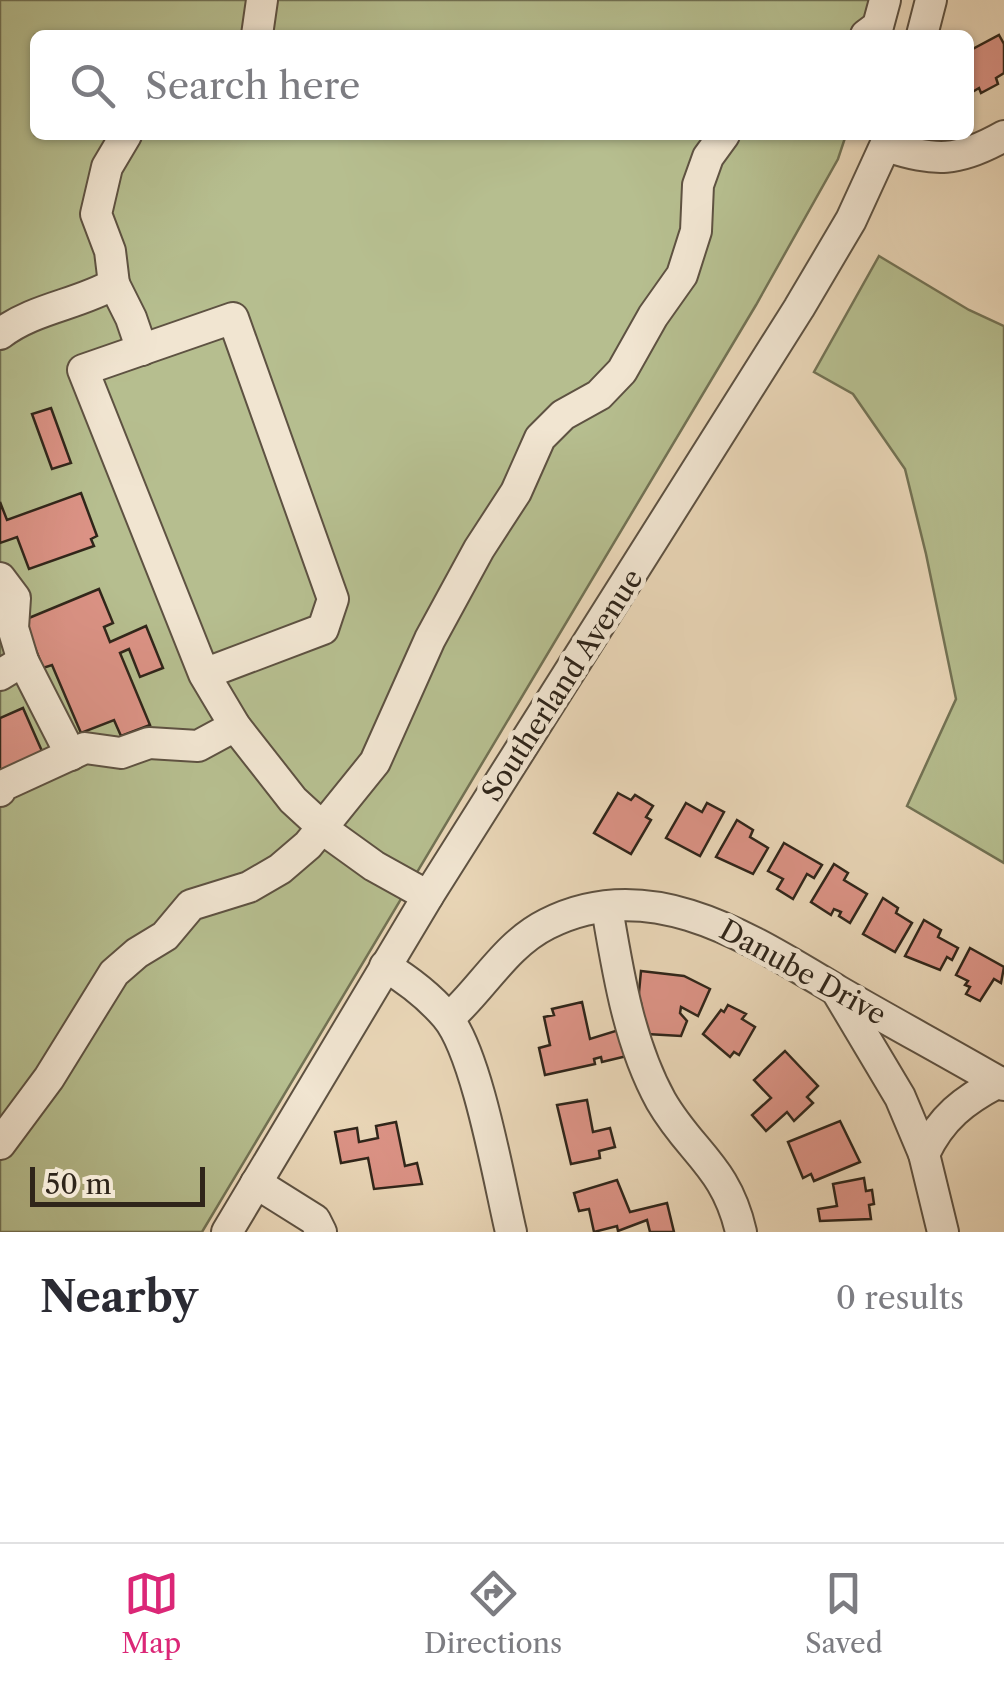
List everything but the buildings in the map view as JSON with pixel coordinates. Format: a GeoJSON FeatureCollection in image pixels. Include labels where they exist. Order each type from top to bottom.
{"type":"FeatureCollection","features":[{"type":"Feature","properties":{"kind":"street"},"geometry":{"type":"LineString","coordinates":[[257,30],[262,0]]}},
{"type":"Feature","properties":{"kind":"street"},"geometry":{"type":"LineString","coordinates":[[873,30],[878,26],[885,0]]}},
{"type":"Feature","properties":{"kind":"street"},"geometry":{"type":"LineString","coordinates":[[923,30],[931,0]]}},
{"type":"Feature","properties":{"kind":"street"},"geometry":{"type":"LineString","coordinates":[[888,141],[937,160],[973,154],[1004,136]]}},
{"type":"Feature","properties":{"kind":"street"},"geometry":{"type":"LineString","coordinates":[[123,140],[107,166],[96,214],[110,252],[114,284],[132,318],[142,350]]}},
{"type":"Feature","properties":{"kind":"street"},"geometry":{"type":"LineString","coordinates":[[0,1144],[48,1078],[114,973],[165,936],[191,906],[249,887],[280,869],[322,828],[375,762],[430,639],[479,549],[516,492],[540,438],[563,415],[598,395],[622,371],[653,316],[682,276],[696,231],[698,185],[708,157],[720,140]]}},
{"type":"Feature","properties":{"kind":"street","name":"Southerland Avenue"},"geometry":{"type":"LineString","coordinates":[[227,1232],[428,896],[800,308],[851,220],[888,141]]}},
{"type":"Feature","properties":{"kind":"street"},"geometry":{"type":"LineString","coordinates":[[0,334],[15,323],[55,306],[91,297],[114,284]]}},
{"type":"Feature","properties":{"kind":"street"},"geometry":{"type":"LineString","coordinates":[[204,674],[323,629],[333,598],[234,318],[84,370],[204,674],[235,726],[281,786],[322,828],[374,866],[428,896]]}},
{"type":"Feature","properties":{"kind":"street"},"geometry":{"type":"LineString","coordinates":[[0,578],[15,598],[12,668],[70,755]]}},
{"type":"Feature","properties":{"kind":"street"},"geometry":{"type":"LineString","coordinates":[[0,791],[2,786],[85,748],[121,753],[149,743],[198,746],[235,726]]}},
{"type":"Feature","properties":{"kind":"street","name":"Danube Drive"},"geometry":{"type":"LineString","coordinates":[[448,1018],[474,995],[524,937],[550,922],[607,908],[643,907],[716,922],[773,950],[1002,1084]]}},
{"type":"Feature","properties":{"kind":"street"},"geometry":{"type":"LineString","coordinates":[[607,908],[641,1063],[664,1106],[720,1175],[734,1204],[740,1232]]}},
{"type":"Feature","properties":{"kind":"street"},"geometry":{"type":"LineString","coordinates":[[385,966],[413,984],[448,1018],[471,1069],[511,1232]]}},
{"type":"Feature","properties":{"kind":"street"},"geometry":{"type":"LineString","coordinates":[[837,990],[900,1097],[924,1154],[943,1232]]}},
{"type":"Feature","properties":{"kind":"street"},"geometry":{"type":"LineString","coordinates":[[924,1154],[936,1128],[964,1100],[1002,1084]]}},
{"type":"Feature","properties":{"kind":"street"},"geometry":{"type":"LineString","coordinates":[[256,1183],[315,1220],[322,1232]]}},
{"type":"Feature","properties":{"kind":"green space"},"geometry":{"type":"Polygon","coordinates":[[[0,0],[890,0],[880,30],[30,30],[30,140],[844,140],[838,159],[756,305],[202,1232],[0,1232],[0,0]]]}},
{"type":"Feature","properties":{"kind":"green space"},"geometry":{"type":"Polygon","coordinates":[[[879,256],[969,310],[1004,326],[1004,863],[907,806],[956,699],[926,554],[905,469],[853,394],[814,372],[879,256]]]}}]}
